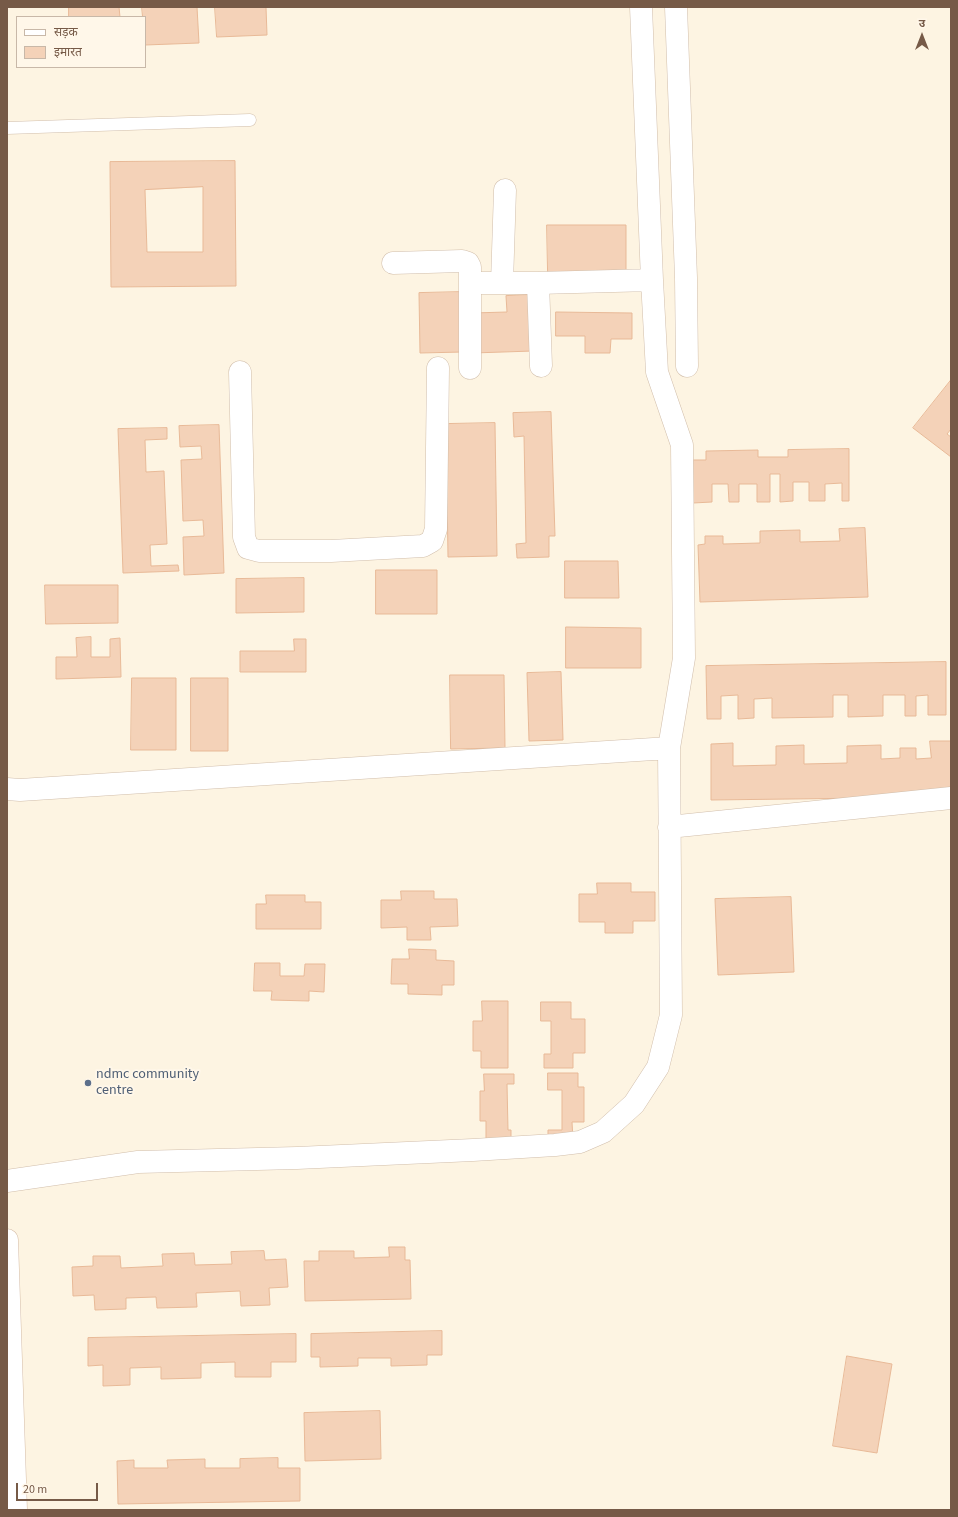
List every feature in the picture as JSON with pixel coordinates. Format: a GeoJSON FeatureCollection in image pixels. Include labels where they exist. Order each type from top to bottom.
{"type":"FeatureCollection","features":[{"type":"Feature","properties":{"kind":"street"},"geometry":{"type":"LineString","coordinates":[[7,1181],[138,1162],[305,1158],[554,1145],[580,1142],[603,1132],[634,1104],[658,1067],[671,1016],[669,748],[684,658],[682,445],[658,372],[652,280],[641,7]]}},
{"type":"Feature","properties":{"kind":"street"},"geometry":{"type":"LineString","coordinates":[[676,7],[686,278],[687,366]]}},
{"type":"Feature","properties":{"kind":"street"},"geometry":{"type":"LineString","coordinates":[[502,283],[505,190]]}},
{"type":"Feature","properties":{"kind":"street"},"geometry":{"type":"LineString","coordinates":[[393,263],[462,261],[468,263],[470,267],[470,368]]}},
{"type":"Feature","properties":{"kind":"street"},"geometry":{"type":"LineString","coordinates":[[470,283],[652,280]]}},
{"type":"Feature","properties":{"kind":"street"},"geometry":{"type":"LineString","coordinates":[[538,283],[541,366]]}},
{"type":"Feature","properties":{"kind":"street"},"geometry":{"type":"LineString","coordinates":[[240,372],[244,537],[248,548],[259,551],[331,551],[423,546],[432,541],[436,529],[438,368]]}},
{"type":"Feature","properties":{"kind":"street"},"geometry":{"type":"LineString","coordinates":[[7,789],[20,790],[669,748]]}},
{"type":"Feature","properties":{"kind":"street"},"geometry":{"type":"LineString","coordinates":[[669,827],[951,798]]}},
{"type":"Feature","properties":{"kind":"street"},"geometry":{"type":"LineString","coordinates":[[7,1240],[16,1510]]}},
{"type":"Feature","properties":{"kind":"lane"},"geometry":{"type":"LineString","coordinates":[[7,128],[250,120]]}},
{"type":"Feature","properties":{"kind":"building"},"geometry":{"type":"Polygon","coordinates":[[[69,7],[119,7],[120,16],[69,16],[69,7]]]}},
{"type":"Feature","properties":{"kind":"building"},"geometry":{"type":"Polygon","coordinates":[[[142,7],[197,7],[199,43],[146,45],[146,16],[143,16],[142,7]]]}},
{"type":"Feature","properties":{"kind":"building"},"geometry":{"type":"Polygon","coordinates":[[[215,7],[266,7],[267,35],[217,37],[215,7]]]}},
{"type":"Feature","properties":{"kind":"building"},"geometry":{"type":"Polygon","coordinates":[[[235,161],[236,286],[111,287],[110,162],[235,161]],[[203,187],[145,190],[147,252],[203,252],[203,187]]]}},
{"type":"Feature","properties":{"kind":"building"},"geometry":{"type":"Polygon","coordinates":[[[547,225],[626,225],[626,272],[548,273],[547,225]]]}},
{"type":"Feature","properties":{"kind":"building"},"geometry":{"type":"Polygon","coordinates":[[[462,292],[463,352],[420,353],[419,293],[462,292]]]}},
{"type":"Feature","properties":{"kind":"building"},"geometry":{"type":"Polygon","coordinates":[[[530,295],[533,351],[473,353],[472,313],[507,312],[506,296],[530,295]]]}},
{"type":"Feature","properties":{"kind":"building"},"geometry":{"type":"Polygon","coordinates":[[[556,312],[632,313],[632,339],[611,339],[610,353],[585,353],[585,336],[556,336],[556,312]]]}},
{"type":"Feature","properties":{"kind":"building"},"geometry":{"type":"Polygon","coordinates":[[[951,380],[951,429],[947,434],[951,437],[951,457],[913,428],[951,380]]]}},
{"type":"Feature","properties":{"kind":"building"},"geometry":{"type":"Polygon","coordinates":[[[551,412],[555,536],[549,536],[549,557],[517,558],[516,544],[526,543],[524,436],[514,437],[513,413],[551,412]]]}},
{"type":"Feature","properties":{"kind":"building"},"geometry":{"type":"Polygon","coordinates":[[[495,423],[497,556],[448,557],[446,424],[495,423]]]}},
{"type":"Feature","properties":{"kind":"building"},"geometry":{"type":"Polygon","coordinates":[[[219,425],[224,573],[184,575],[183,537],[204,536],[203,520],[183,521],[181,460],[202,459],[201,446],[180,447],[179,426],[219,425]]]}},
{"type":"Feature","properties":{"kind":"building"},"geometry":{"type":"Polygon","coordinates":[[[167,428],[167,439],[145,440],[146,472],[164,471],[167,544],[150,545],[151,566],[178,565],[179,571],[123,573],[118,429],[167,428]]]}},
{"type":"Feature","properties":{"kind":"building"},"geometry":{"type":"Polygon","coordinates":[[[849,449],[849,501],[842,501],[842,483],[825,484],[825,501],[809,501],[809,482],[793,482],[793,501],[780,502],[780,474],[770,474],[770,502],[757,502],[757,484],[739,484],[739,502],[729,502],[728,484],[712,484],[712,502],[693,503],[693,460],[706,460],[706,451],[758,450],[758,457],[788,457],[788,450],[849,449]]]}},
{"type":"Feature","properties":{"kind":"building"},"geometry":{"type":"Polygon","coordinates":[[[865,528],[868,597],[700,602],[698,545],[705,544],[705,536],[723,536],[723,544],[760,543],[760,531],[800,530],[800,542],[840,541],[839,529],[865,528]]]}},
{"type":"Feature","properties":{"kind":"building"},"geometry":{"type":"Polygon","coordinates":[[[565,561],[618,561],[619,598],[565,598],[565,561]]]}},
{"type":"Feature","properties":{"kind":"building"},"geometry":{"type":"Polygon","coordinates":[[[376,570],[437,570],[437,614],[376,614],[376,570]]]}},
{"type":"Feature","properties":{"kind":"building"},"geometry":{"type":"Polygon","coordinates":[[[304,578],[304,612],[236,613],[236,579],[304,578]]]}},
{"type":"Feature","properties":{"kind":"building"},"geometry":{"type":"Polygon","coordinates":[[[45,585],[118,585],[118,623],[46,624],[45,585]]]}},
{"type":"Feature","properties":{"kind":"building"},"geometry":{"type":"Polygon","coordinates":[[[566,627],[641,628],[641,668],[566,668],[566,627]]]}},
{"type":"Feature","properties":{"kind":"building"},"geometry":{"type":"Polygon","coordinates":[[[91,637],[91,657],[110,657],[110,639],[120,638],[121,677],[56,679],[56,657],[77,657],[76,638],[91,637]]]}},
{"type":"Feature","properties":{"kind":"building"},"geometry":{"type":"Polygon","coordinates":[[[294,639],[306,639],[306,672],[240,672],[240,651],[294,651],[294,639]]]}},
{"type":"Feature","properties":{"kind":"building"},"geometry":{"type":"Polygon","coordinates":[[[946,662],[946,715],[928,715],[928,695],[916,696],[916,716],[905,716],[905,695],[883,695],[883,716],[848,717],[848,695],[833,695],[833,717],[772,718],[772,698],[754,699],[754,718],[738,719],[738,695],[721,696],[721,719],[707,719],[706,666],[946,662]]]}},
{"type":"Feature","properties":{"kind":"building"},"geometry":{"type":"Polygon","coordinates":[[[561,672],[563,740],[529,741],[527,673],[561,672]]]}},
{"type":"Feature","properties":{"kind":"building"},"geometry":{"type":"Polygon","coordinates":[[[450,675],[504,675],[505,748],[451,749],[450,675]]]}},
{"type":"Feature","properties":{"kind":"building"},"geometry":{"type":"Polygon","coordinates":[[[132,678],[176,678],[176,750],[131,750],[132,678]]]}},
{"type":"Feature","properties":{"kind":"building"},"geometry":{"type":"Polygon","coordinates":[[[191,678],[228,678],[228,751],[191,751],[191,678]]]}},
{"type":"Feature","properties":{"kind":"building"},"geometry":{"type":"Polygon","coordinates":[[[930,741],[951,741],[951,797],[711,800],[711,744],[733,743],[733,766],[776,765],[776,746],[804,745],[804,764],[847,763],[847,746],[881,745],[881,759],[900,758],[900,748],[916,748],[916,759],[931,758],[930,741]]]}},
{"type":"Feature","properties":{"kind":"building"},"geometry":{"type":"Polygon","coordinates":[[[597,883],[631,883],[631,892],[655,892],[655,921],[633,921],[633,933],[605,933],[605,922],[579,922],[579,894],[597,894],[597,883]]]}},
{"type":"Feature","properties":{"kind":"building"},"geometry":{"type":"Polygon","coordinates":[[[401,891],[434,891],[434,899],[457,899],[458,926],[430,927],[431,940],[407,940],[407,927],[381,928],[381,900],[401,900],[401,891]]]}},
{"type":"Feature","properties":{"kind":"building"},"geometry":{"type":"Polygon","coordinates":[[[266,895],[305,895],[305,902],[321,902],[321,929],[256,929],[256,904],[266,904],[266,895]]]}},
{"type":"Feature","properties":{"kind":"building"},"geometry":{"type":"Polygon","coordinates":[[[791,897],[794,972],[718,975],[715,899],[791,897]]]}},
{"type":"Feature","properties":{"kind":"building"},"geometry":{"type":"Polygon","coordinates":[[[409,949],[436,950],[436,960],[454,961],[454,985],[442,985],[442,995],[408,994],[408,984],[391,984],[392,959],[409,959],[409,949]]]}},
{"type":"Feature","properties":{"kind":"building"},"geometry":{"type":"Polygon","coordinates":[[[255,963],[280,963],[280,976],[304,976],[305,964],[325,964],[324,992],[309,991],[309,1001],[271,1000],[272,991],[254,991],[255,963]]]}},
{"type":"Feature","properties":{"kind":"building"},"geometry":{"type":"Polygon","coordinates":[[[482,1001],[508,1001],[508,1068],[481,1068],[481,1051],[473,1051],[473,1021],[482,1021],[482,1001]]]}},
{"type":"Feature","properties":{"kind":"building"},"geometry":{"type":"Polygon","coordinates":[[[541,1002],[571,1002],[571,1019],[585,1019],[585,1053],[573,1053],[573,1068],[544,1068],[544,1054],[551,1054],[551,1021],[541,1021],[541,1002]]]}},
{"type":"Feature","properties":{"kind":"building"},"geometry":{"type":"Polygon","coordinates":[[[548,1073],[578,1073],[578,1087],[584,1087],[584,1122],[572,1122],[573,1140],[548,1140],[548,1130],[562,1130],[562,1090],[548,1090],[548,1073]]]}},
{"type":"Feature","properties":{"kind":"building"},"geometry":{"type":"Polygon","coordinates":[[[484,1074],[514,1074],[514,1084],[507,1084],[508,1130],[511,1130],[511,1139],[486,1139],[486,1121],[480,1121],[480,1091],[484,1091],[484,1074]]]}},
{"type":"Feature","properties":{"kind":"building"},"geometry":{"type":"Polygon","coordinates":[[[389,1247],[405,1247],[405,1260],[410,1260],[411,1299],[305,1301],[304,1261],[319,1261],[319,1251],[354,1251],[354,1258],[389,1257],[389,1247]]]}},
{"type":"Feature","properties":{"kind":"building"},"geometry":{"type":"Polygon","coordinates":[[[264,1251],[265,1260],[286,1259],[288,1287],[269,1288],[270,1305],[241,1306],[240,1291],[196,1293],[197,1307],[157,1308],[156,1297],[126,1298],[126,1309],[95,1310],[94,1295],[73,1296],[72,1267],[93,1266],[93,1256],[120,1256],[121,1268],[163,1266],[162,1254],[194,1253],[195,1265],[232,1264],[231,1252],[264,1251]]]}},
{"type":"Feature","properties":{"kind":"building"},"geometry":{"type":"Polygon","coordinates":[[[442,1331],[442,1355],[427,1355],[427,1365],[391,1366],[391,1358],[358,1358],[358,1366],[320,1367],[320,1357],[311,1357],[311,1334],[442,1331]]]}},
{"type":"Feature","properties":{"kind":"building"},"geometry":{"type":"Polygon","coordinates":[[[296,1334],[296,1362],[271,1362],[271,1377],[235,1377],[235,1362],[201,1363],[201,1378],[161,1379],[161,1367],[130,1368],[130,1385],[103,1386],[103,1365],[88,1366],[88,1338],[296,1334]]]}},
{"type":"Feature","properties":{"kind":"building"},"geometry":{"type":"Polygon","coordinates":[[[847,1356],[892,1364],[877,1453],[833,1446],[847,1356]]]}},
{"type":"Feature","properties":{"kind":"building"},"geometry":{"type":"Polygon","coordinates":[[[380,1411],[381,1459],[305,1461],[304,1413],[380,1411]]]}},
{"type":"Feature","properties":{"kind":"building"},"geometry":{"type":"Polygon","coordinates":[[[278,1458],[278,1468],[300,1468],[300,1501],[118,1504],[117,1461],[134,1460],[134,1468],[168,1468],[167,1460],[205,1459],[205,1468],[240,1468],[240,1459],[278,1458]]]}},
{"type":"Feature","properties":{"kind":"place","name":"ndmc community centre"},"geometry":{"type":"Point","coordinates":[88,1083]}}]}
